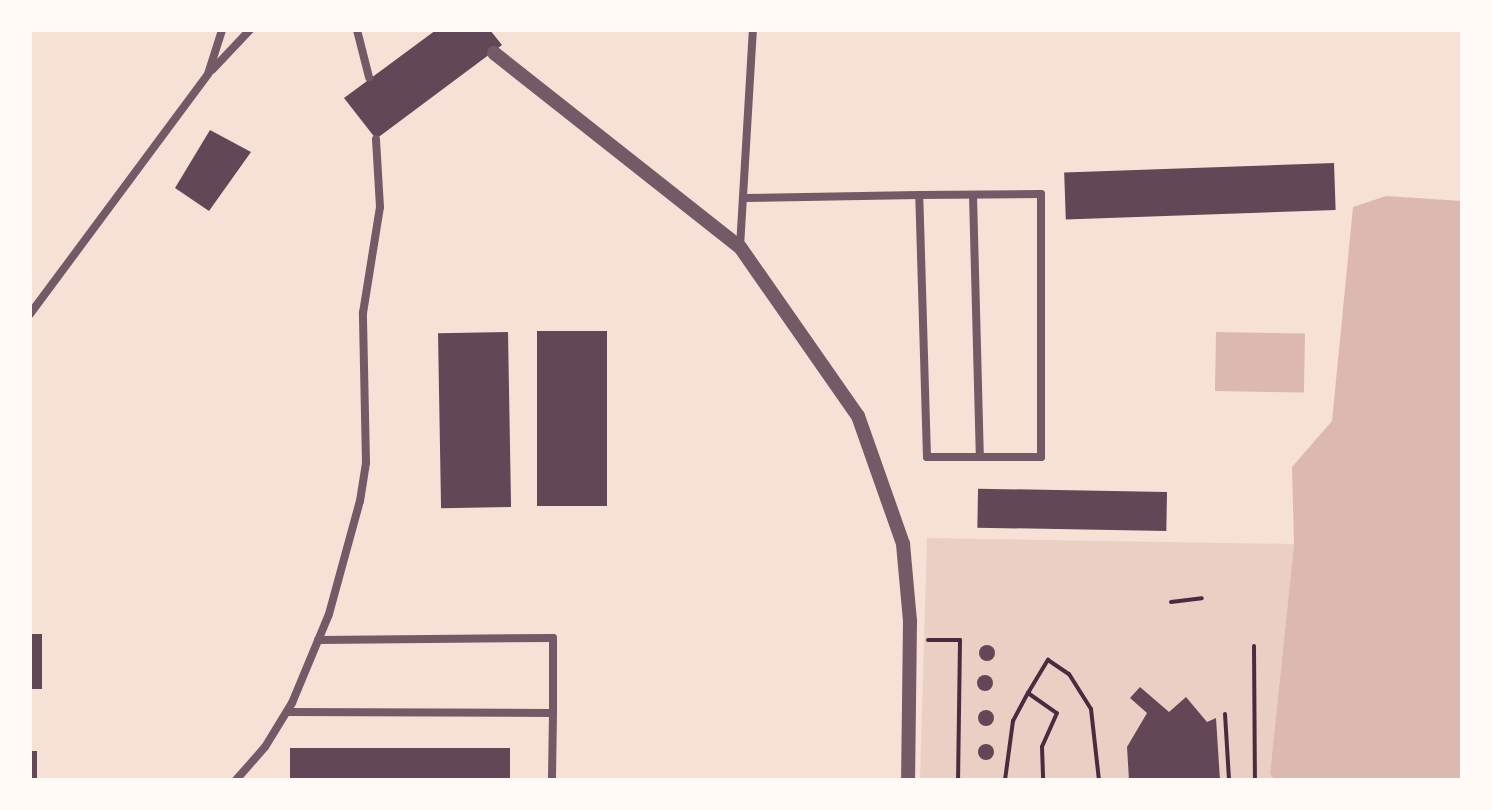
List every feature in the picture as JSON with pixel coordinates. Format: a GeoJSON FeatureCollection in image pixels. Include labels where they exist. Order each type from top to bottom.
{"type":"FeatureCollection","features":[{"type":"Feature","properties":{"kind":"street"},"geometry":{"type":"LineString","coordinates":[[208,74],[222,30]]}},
{"type":"Feature","properties":{"kind":"street"},"geometry":{"type":"LineString","coordinates":[[30,314],[208,74],[250,30]]}},
{"type":"Feature","properties":{"kind":"street"},"geometry":{"type":"LineString","coordinates":[[357,30],[369,77]]}},
{"type":"Feature","properties":{"kind":"street"},"geometry":{"type":"LineString","coordinates":[[740,247],[753,30]]}},
{"type":"Feature","properties":{"kind":"street"},"geometry":{"type":"LineString","coordinates":[[494,53],[740,247],[858,416],[903,544],[910,640],[908,780]]}},
{"type":"Feature","properties":{"kind":"street"},"geometry":{"type":"LineString","coordinates":[[236,780],[244,776],[287,712],[318,640],[352,535],[366,462],[363,313],[380,207],[376,139]]}},
{"type":"Feature","properties":{"kind":"street"},"geometry":{"type":"LineString","coordinates":[[743,198],[919,195],[1041,194],[1041,457],[927,457],[919,195]]}},
{"type":"Feature","properties":{"kind":"street"},"geometry":{"type":"LineString","coordinates":[[973,195],[980,457]]}},
{"type":"Feature","properties":{"kind":"street"},"geometry":{"type":"LineString","coordinates":[[318,640],[553,638],[552,780]]}},
{"type":"Feature","properties":{"kind":"street"},"geometry":{"type":"LineString","coordinates":[[287,712],[553,713]]}},
{"type":"Feature","properties":{"kind":"path"},"geometry":{"type":"LineString","coordinates":[[1171,602],[1202,598]]}},
{"type":"Feature","properties":{"kind":"path"},"geometry":{"type":"LineString","coordinates":[[910,640],[960,640],[958,780]]}},
{"type":"Feature","properties":{"kind":"path"},"geometry":{"type":"LineString","coordinates":[[1254,646],[1255,780]]}},
{"type":"Feature","properties":{"kind":"path"},"geometry":{"type":"LineString","coordinates":[[1005,780],[1013,721],[1048,660],[1069,674],[1091,709],[1099,780]]}},
{"type":"Feature","properties":{"kind":"path"},"geometry":{"type":"LineString","coordinates":[[1028,693],[1057,713],[1042,747],[1043,780]]}},
{"type":"Feature","properties":{"kind":"path"},"geometry":{"type":"LineString","coordinates":[[1225,714],[1229,780]]}},
{"type":"Feature","properties":{"kind":"shaded area"},"geometry":{"type":"Polygon","coordinates":[[[1386,196],[1462,201],[1462,780],[1275,780],[1270,774],[1294,544],[1292,467],[1332,421],[1353,207],[1386,196]]]}},
{"type":"Feature","properties":{"kind":"shaded area"},"geometry":{"type":"Polygon","coordinates":[[[1216,332],[1305,334],[1304,393],[1215,391],[1216,332]]]}},
{"type":"Feature","properties":{"kind":"shaded area"},"geometry":{"type":"Polygon","coordinates":[[[927,538],[1294,544],[1270,774],[1275,780],[920,780],[927,538]]]}},
{"type":"Feature","properties":{"kind":"building"},"geometry":{"type":"Polygon","coordinates":[[[436,30],[490,30],[502,45],[376,139],[344,98],[436,30]]]}},
{"type":"Feature","properties":{"kind":"building"},"geometry":{"type":"Polygon","coordinates":[[[210,130],[251,152],[209,211],[175,188],[210,130]]]}},
{"type":"Feature","properties":{"kind":"building"},"geometry":{"type":"Polygon","coordinates":[[[1334,163],[1336,210],[1066,219],[1064,172],[1334,163]]]}},
{"type":"Feature","properties":{"kind":"building"},"geometry":{"type":"Polygon","coordinates":[[[537,331],[607,331],[607,506],[537,506],[537,331]]]}},
{"type":"Feature","properties":{"kind":"building"},"geometry":{"type":"Polygon","coordinates":[[[508,332],[511,507],[441,508],[438,333],[508,332]]]}},
{"type":"Feature","properties":{"kind":"building"},"geometry":{"type":"Polygon","coordinates":[[[978,489],[1167,492],[1166,531],[977,528],[978,489]]]}},
{"type":"Feature","properties":{"kind":"building"},"geometry":{"type":"Polygon","coordinates":[[[30,634],[42,634],[42,689],[30,689],[30,634]]]}},
{"type":"Feature","properties":{"kind":"building"},"geometry":{"type":"Polygon","coordinates":[[[984,645],[990,645],[995,653],[993,659],[984,661],[979,656],[979,650],[984,645]]]}},
{"type":"Feature","properties":{"kind":"building"},"geometry":{"type":"Polygon","coordinates":[[[982,675],[988,675],[993,683],[991,689],[982,691],[977,686],[977,680],[982,675]]]}},
{"type":"Feature","properties":{"kind":"building"},"geometry":{"type":"Polygon","coordinates":[[[1140,687],[1169,712],[1186,697],[1207,722],[1216,718],[1220,780],[1129,780],[1127,747],[1147,713],[1130,698],[1140,687]]]}},
{"type":"Feature","properties":{"kind":"building"},"geometry":{"type":"Polygon","coordinates":[[[983,710],[989,710],[994,718],[992,724],[983,726],[978,721],[978,715],[983,710]]]}},
{"type":"Feature","properties":{"kind":"building"},"geometry":{"type":"Polygon","coordinates":[[[983,744],[989,744],[994,752],[992,758],[983,760],[978,755],[978,749],[983,744]]]}},
{"type":"Feature","properties":{"kind":"building"},"geometry":{"type":"Polygon","coordinates":[[[290,748],[510,748],[510,780],[290,780],[290,748]]]}},
{"type":"Feature","properties":{"kind":"building"},"geometry":{"type":"Polygon","coordinates":[[[30,751],[37,751],[37,780],[30,780],[30,751]]]}}]}
